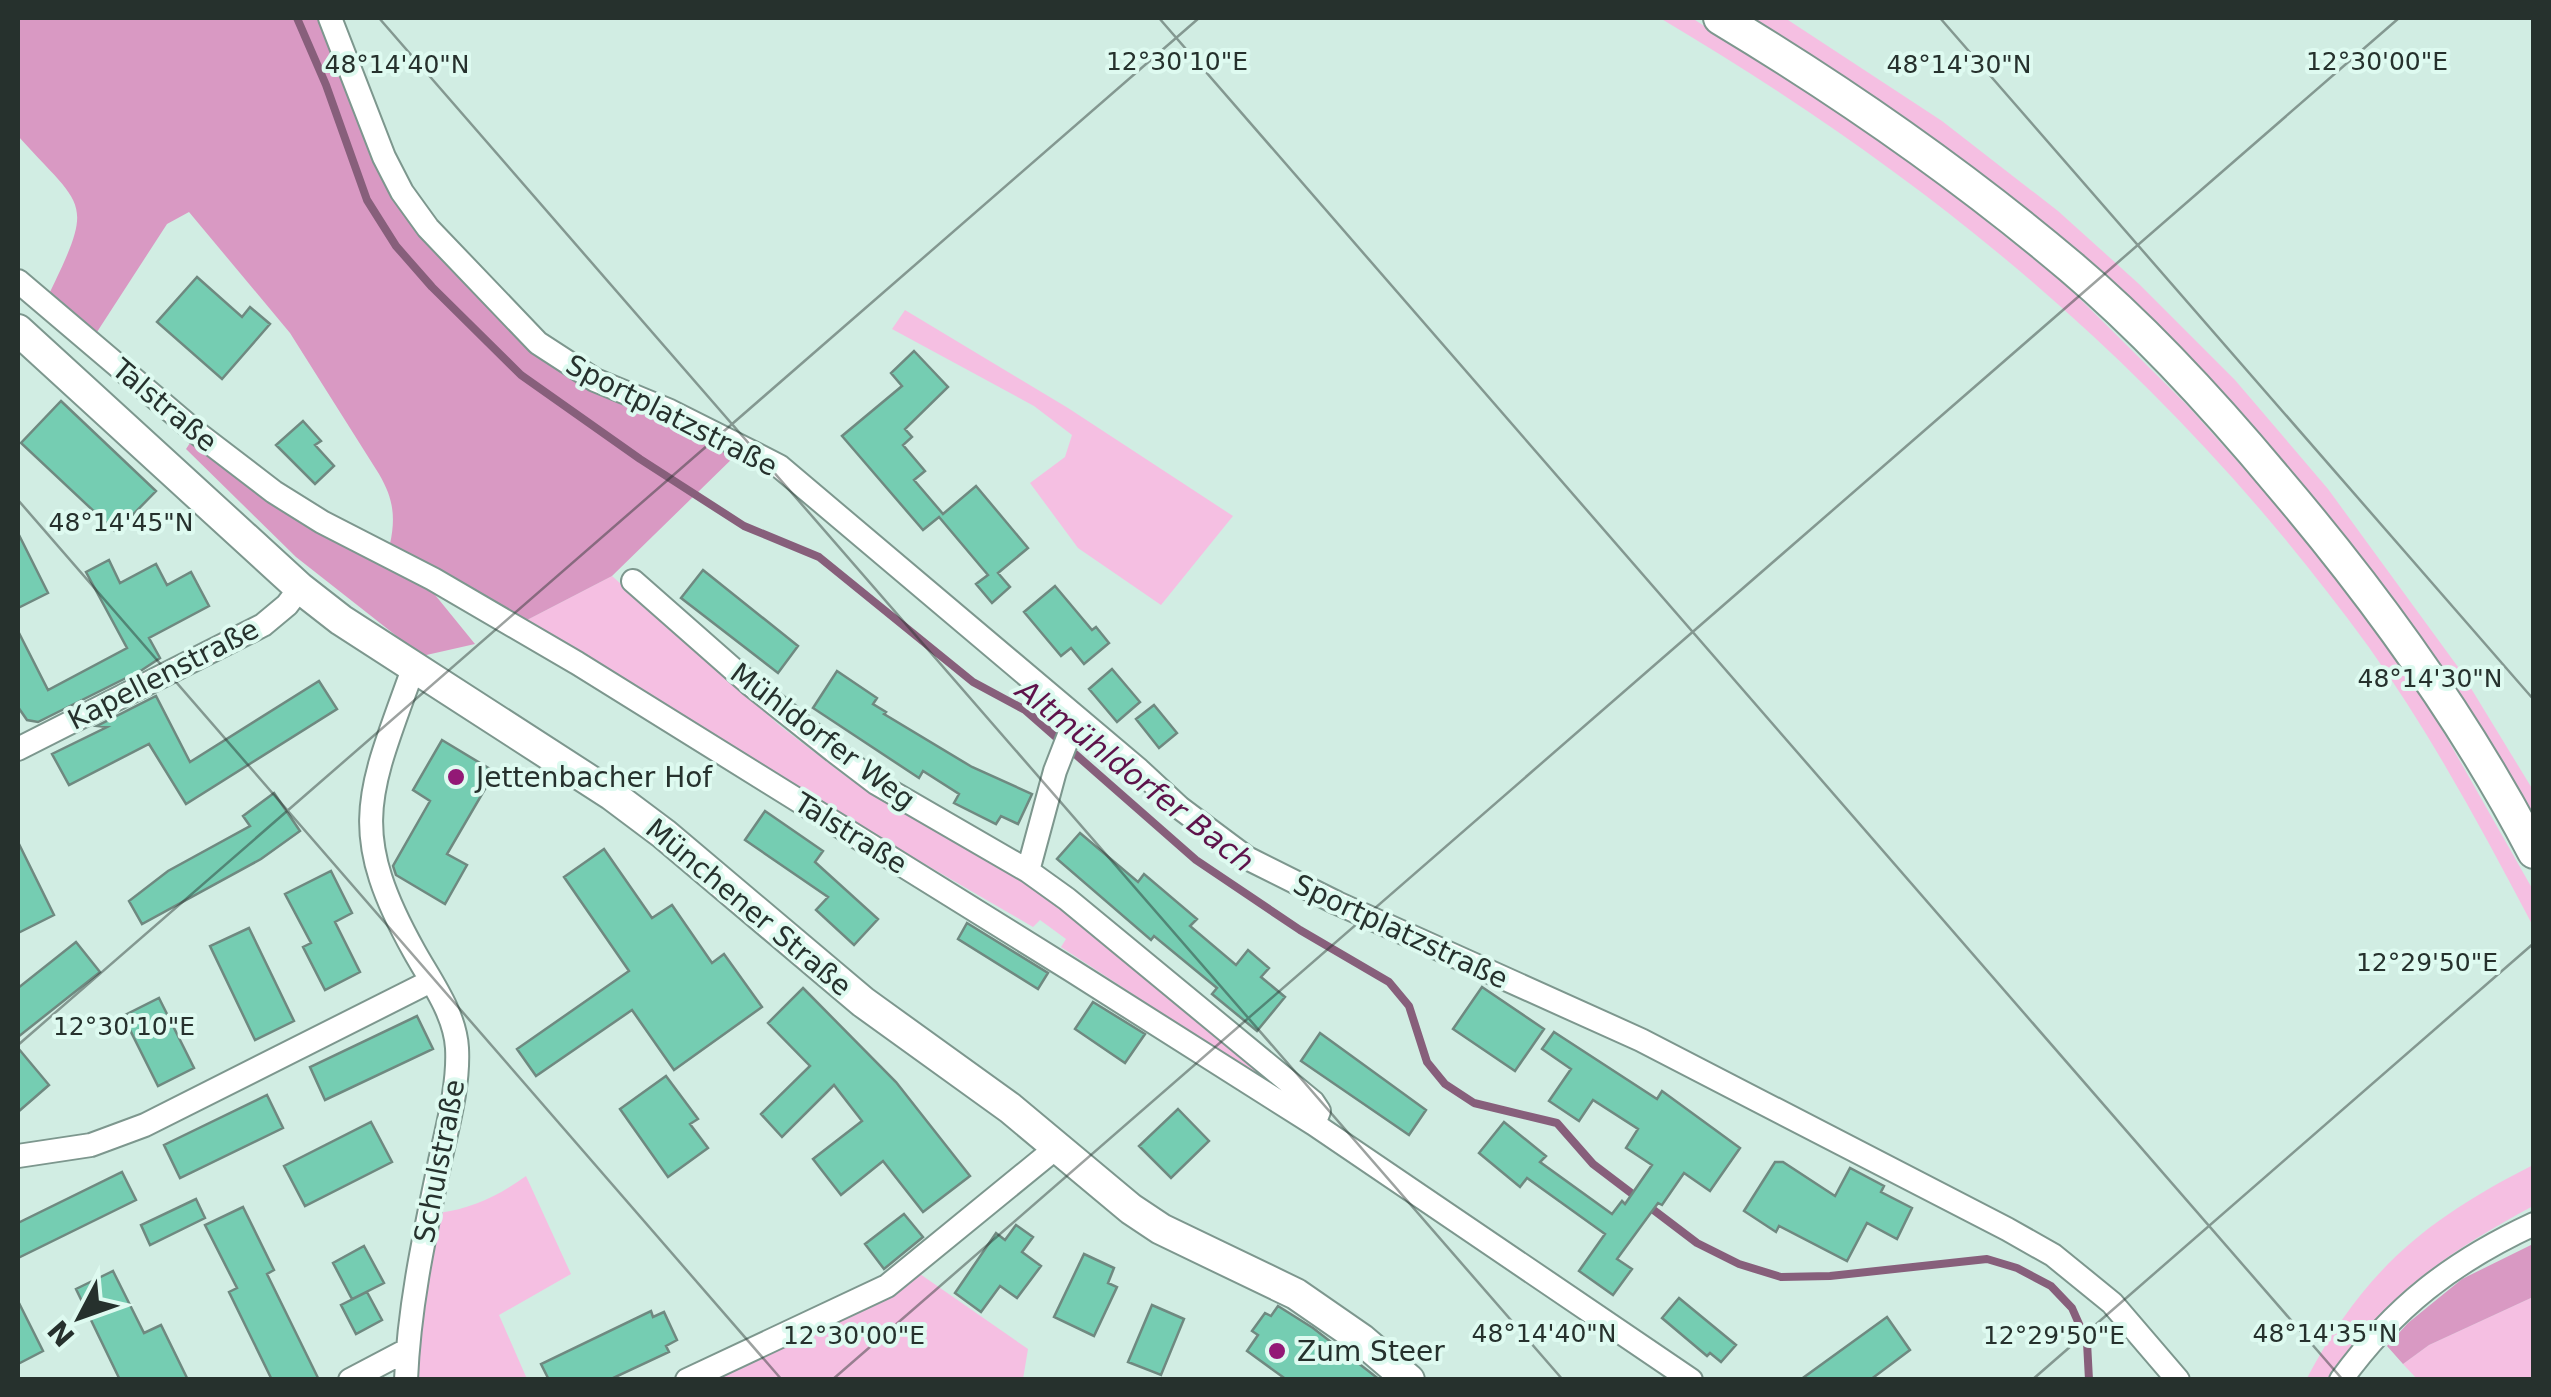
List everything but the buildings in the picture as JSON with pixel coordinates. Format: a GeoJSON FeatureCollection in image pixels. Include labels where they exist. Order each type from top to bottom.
{"type":"FeatureCollection","features":[{"type":"Feature","properties":{"kind":"main road"},"geometry":{"type":"LineString","coordinates":[[1720,18],[1887,124],[1992,202],[2074,269],[2190,381],[2316,526],[2390,622],[2460,727],[2534,852]]}},
{"type":"Feature","properties":{"kind":"street","name":"Sportplatzstraße"},"geometry":{"type":"LineString","coordinates":[[330,18],[384,157],[402,192],[428,228],[538,342],[595,380],[670,411],[779,466],[1074,722],[1248,858],[1336,903],[1641,1040],[2053,1255],[2112,1303],[2178,1380]]}},
{"type":"Feature","properties":{"kind":"street","name":"Talstraße"},"geometry":{"type":"LineString","coordinates":[[18,282],[197,433],[274,492],[562,654],[1314,1124],[1691,1380]]}},
{"type":"Feature","properties":{"kind":"street","name":"Münchener Straße"},"geometry":{"type":"LineString","coordinates":[[18,330],[300,588],[413,669],[539,746],[625,805],[864,1002],[1010,1108],[1100,1187],[1161,1229],[1296,1294],[1361,1339],[1409,1380]]}},
{"type":"Feature","properties":{"kind":"street","name":"Mühldorfer Weg"},"geometry":{"type":"LineString","coordinates":[[633,581],[772,702],[876,783],[1028,871],[1113,935],[1313,1102],[1319,1111],[1314,1124]]}},
{"type":"Feature","properties":{"kind":"street","name":"Kapellenstraße"},"geometry":{"type":"LineString","coordinates":[[18,748],[263,625],[300,588]]}},
{"type":"Feature","properties":{"kind":"street","name":"Schulstraße"},"geometry":{"type":"LineString","coordinates":[[406,1380],[416,1280],[454,1094],[458,1056],[454,1029],[390,908],[370,848],[374,782],[413,669]]}},
{"type":"Feature","properties":{"kind":"street"},"geometry":{"type":"LineString","coordinates":[[1028,871],[1055,771],[1074,722]]}},
{"type":"Feature","properties":{"kind":"street"},"geometry":{"type":"LineString","coordinates":[[18,1156],[91,1145],[145,1125],[430,981]]}},
{"type":"Feature","properties":{"kind":"street"},"geometry":{"type":"LineString","coordinates":[[688,1380],[901,1278],[1056,1148]]}},
{"type":"Feature","properties":{"kind":"street"},"geometry":{"type":"LineString","coordinates":[[2342,1380],[2368,1342],[2418,1293],[2454,1266],[2534,1224]]}},
{"type":"Feature","properties":{"kind":"street"},"geometry":{"type":"LineString","coordinates":[[350,1380],[407,1350]]}},
{"type":"Feature","properties":{"kind":"shaded area"},"geometry":{"type":"Polygon","coordinates":[[[18,18],[322,18],[376,157],[492,309],[739,452],[612,576],[527,620],[390,544],[392,508],[379,474],[290,333],[189,212],[167,224],[97,332],[50,292],[73,239],[76,206],[57,178],[18,136],[18,18]]]}},
{"type":"Feature","properties":{"kind":"shaded area"},"geometry":{"type":"Polygon","coordinates":[[[1660,18],[1692,18],[1890,146],[2065,284],[2187,405],[2291,521],[2361,610],[2435,717],[2533,890],[2533,926],[2455,783],[2391,679],[2293,549],[2215,458],[2047,294],[1957,220],[1863,149],[1660,18]]]}},
{"type":"Feature","properties":{"kind":"shaded area"},"geometry":{"type":"Polygon","coordinates":[[[1753,18],[1785,18],[1942,121],[2058,211],[2139,284],[2235,380],[2328,489],[2458,667],[2533,790],[2533,818],[2483,734],[2372,573],[2312,497],[2182,352],[2005,192],[1900,114],[1753,18]]]}},
{"type":"Feature","properties":{"kind":"shaded area"},"geometry":{"type":"Polygon","coordinates":[[[905,310],[1068,408],[1233,516],[1161,605],[1078,548],[1030,483],[1065,457],[1072,435],[1034,406],[892,329],[905,310]]]}},
{"type":"Feature","properties":{"kind":"shaded area"},"geometry":{"type":"Polygon","coordinates":[[[190,443],[201,445],[334,541],[427,585],[475,644],[422,656],[296,557],[186,449],[190,443]]]}},
{"type":"Feature","properties":{"kind":"shaded area"},"geometry":{"type":"Polygon","coordinates":[[[612,576],[779,725],[844,775],[1017,876],[1079,919],[1290,1097],[1061,947],[1066,939],[1040,920],[1033,927],[837,813],[527,620],[612,576]]]}},
{"type":"Feature","properties":{"kind":"shaded area"},"geometry":{"type":"Polygon","coordinates":[[[2533,1165],[2533,1206],[2472,1241],[2419,1279],[2371,1324],[2328,1379],[2306,1380],[2351,1308],[2401,1252],[2460,1206],[2533,1165]]]}},
{"type":"Feature","properties":{"kind":"shaded area"},"geometry":{"type":"Polygon","coordinates":[[[526,1176],[571,1274],[499,1315],[527,1379],[415,1380],[425,1286],[439,1213],[485,1200],[526,1176]]]}},
{"type":"Feature","properties":{"kind":"shaded area"},"geometry":{"type":"Polygon","coordinates":[[[2533,1244],[2533,1297],[2429,1345],[2403,1364],[2387,1346],[2408,1323],[2462,1279],[2533,1244]]]}},
{"type":"Feature","properties":{"kind":"shaded area"},"geometry":{"type":"Polygon","coordinates":[[[920,1274],[1028,1349],[1023,1379],[715,1380],[713,1376],[872,1303],[920,1274]]]}},
{"type":"Feature","properties":{"kind":"shaded area"},"geometry":{"type":"Polygon","coordinates":[[[2533,1297],[2533,1379],[2417,1379],[2403,1364],[2429,1345],[2533,1297]]]}},
{"type":"Feature","properties":{"kind":"waterway","name":"Altmühldorfer Bach"},"geometry":{"type":"LineString","coordinates":[[297,18],[326,85],[367,200],[396,246],[432,287],[521,375],[744,526],[819,557],[973,682],[1025,710],[1196,860],[1300,930],[1389,982],[1409,1006],[1427,1062],[1445,1084],[1474,1103],[1557,1123],[1593,1164],[1697,1243],[1739,1264],[1781,1277],[1830,1276],[1987,1259],[2017,1268],[2051,1286],[2072,1308],[2087,1342],[2089,1380]]}},
{"type":"Feature","properties":{"kind":"place","name":"Jettenbacher Hof"},"geometry":{"type":"Point","coordinates":[456,777]}},
{"type":"Feature","properties":{"kind":"place","name":"Zum Steer"},"geometry":{"type":"Point","coordinates":[1277,1351]}}]}
